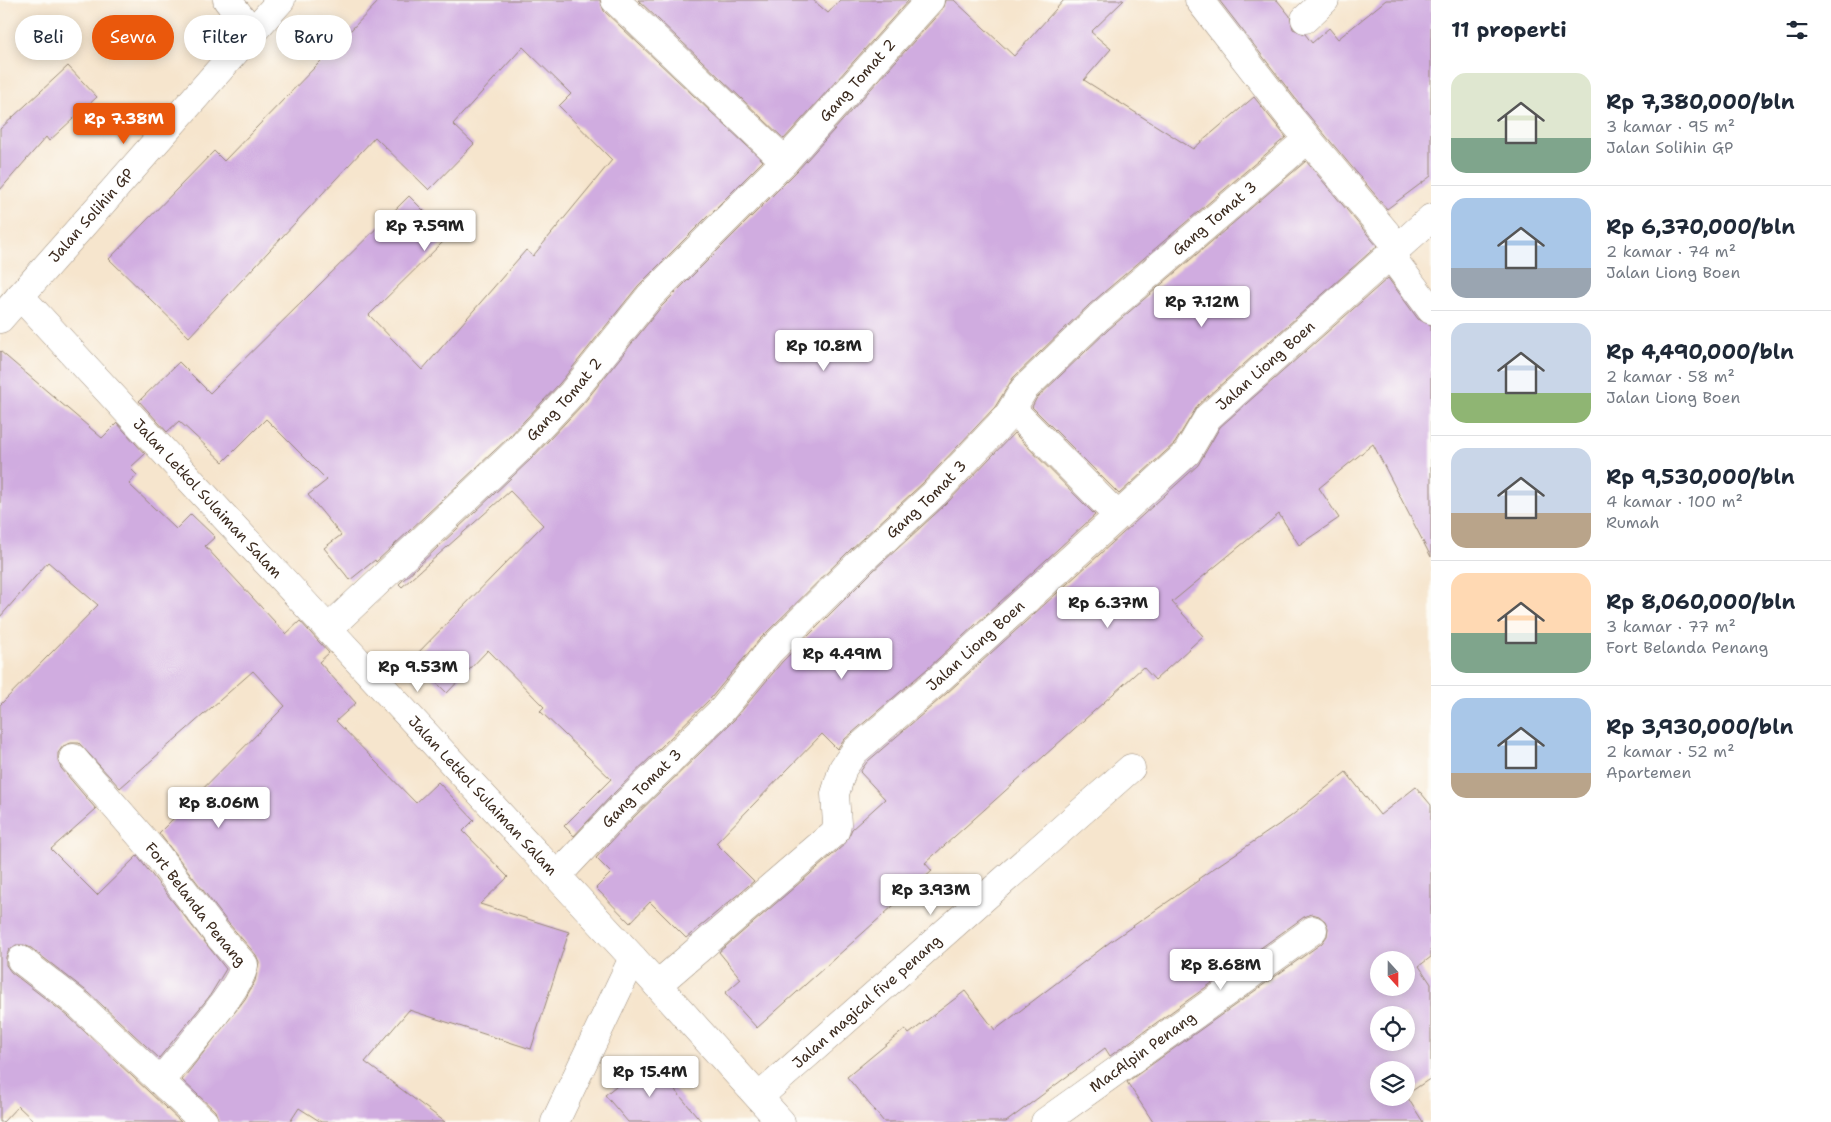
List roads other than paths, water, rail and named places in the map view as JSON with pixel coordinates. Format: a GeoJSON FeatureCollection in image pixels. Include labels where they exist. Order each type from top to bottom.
{"type":"FeatureCollection","features":[{"type":"Feature","properties":{"kind":"street"},"geometry":{"type":"LineString","coordinates":[[227,0],[239,15]]}},
{"type":"Feature","properties":{"kind":"street","name":"Jalan Solihin GP"},"geometry":{"type":"LineString","coordinates":[[266,17],[281,0]]}},
{"type":"Feature","properties":{"kind":"street"},"geometry":{"type":"LineString","coordinates":[[615,0],[785,161]]}},
{"type":"Feature","properties":{"kind":"street","name":"Gang Tomat 2"},"geometry":{"type":"LineString","coordinates":[[329,628],[520,448],[572,394],[649,297],[785,161],[930,0]]}},
{"type":"Feature","properties":{"kind":"street"},"geometry":{"type":"LineString","coordinates":[[1199,0],[1394,251],[1431,310]]}},
{"type":"Feature","properties":{"kind":"street"},"geometry":{"type":"LineString","coordinates":[[1305,19],[1325,0]]}},
{"type":"Feature","properties":{"kind":"street","name":"Jalan Solihin GP"},"geometry":{"type":"LineString","coordinates":[[0,319],[228,60]]}},
{"type":"Feature","properties":{"kind":"street","name":"Gang Tomat 3"},"geometry":{"type":"LineString","coordinates":[[557,876],[622,807],[723,709],[770,651],[862,560],[934,494],[1013,410],[1024,389],[1099,317],[1308,139]]}},
{"type":"Feature","properties":{"kind":"street","name":"Jalan Liong Boen"},"geometry":{"type":"LineString","coordinates":[[657,985],[835,832],[837,824],[836,794],[843,768],[855,752],[1187,453],[1208,417],[1431,218]]}},
{"type":"Feature","properties":{"kind":"street","name":"Jalan Letkol Sulaiman Salam"},"geometry":{"type":"LineString","coordinates":[[20,296],[329,628],[633,958],[781,1122]]}},
{"type":"Feature","properties":{"kind":"street"},"geometry":{"type":"LineString","coordinates":[[1013,410],[1117,515]]}},
{"type":"Feature","properties":{"kind":"street","name":"Fort Belanda Penang"},"geometry":{"type":"LineString","coordinates":[[73,758],[157,855],[216,934],[244,964],[243,971],[231,992],[160,1081]]}},
{"type":"Feature","properties":{"kind":"street","name":"Jalan magical five penang"},"geometry":{"type":"LineString","coordinates":[[759,1097],[1132,768]]}},
{"type":"Feature","properties":{"kind":"street","name":"MacAlpin Penang"},"geometry":{"type":"LineString","coordinates":[[1045,1122],[1313,930]]}},
{"type":"Feature","properties":{"kind":"street"},"geometry":{"type":"LineString","coordinates":[[555,1122],[633,958]]}},
{"type":"Feature","properties":{"kind":"street"},"geometry":{"type":"LineString","coordinates":[[21,960],[78,1004],[204,1122]]}}]}
